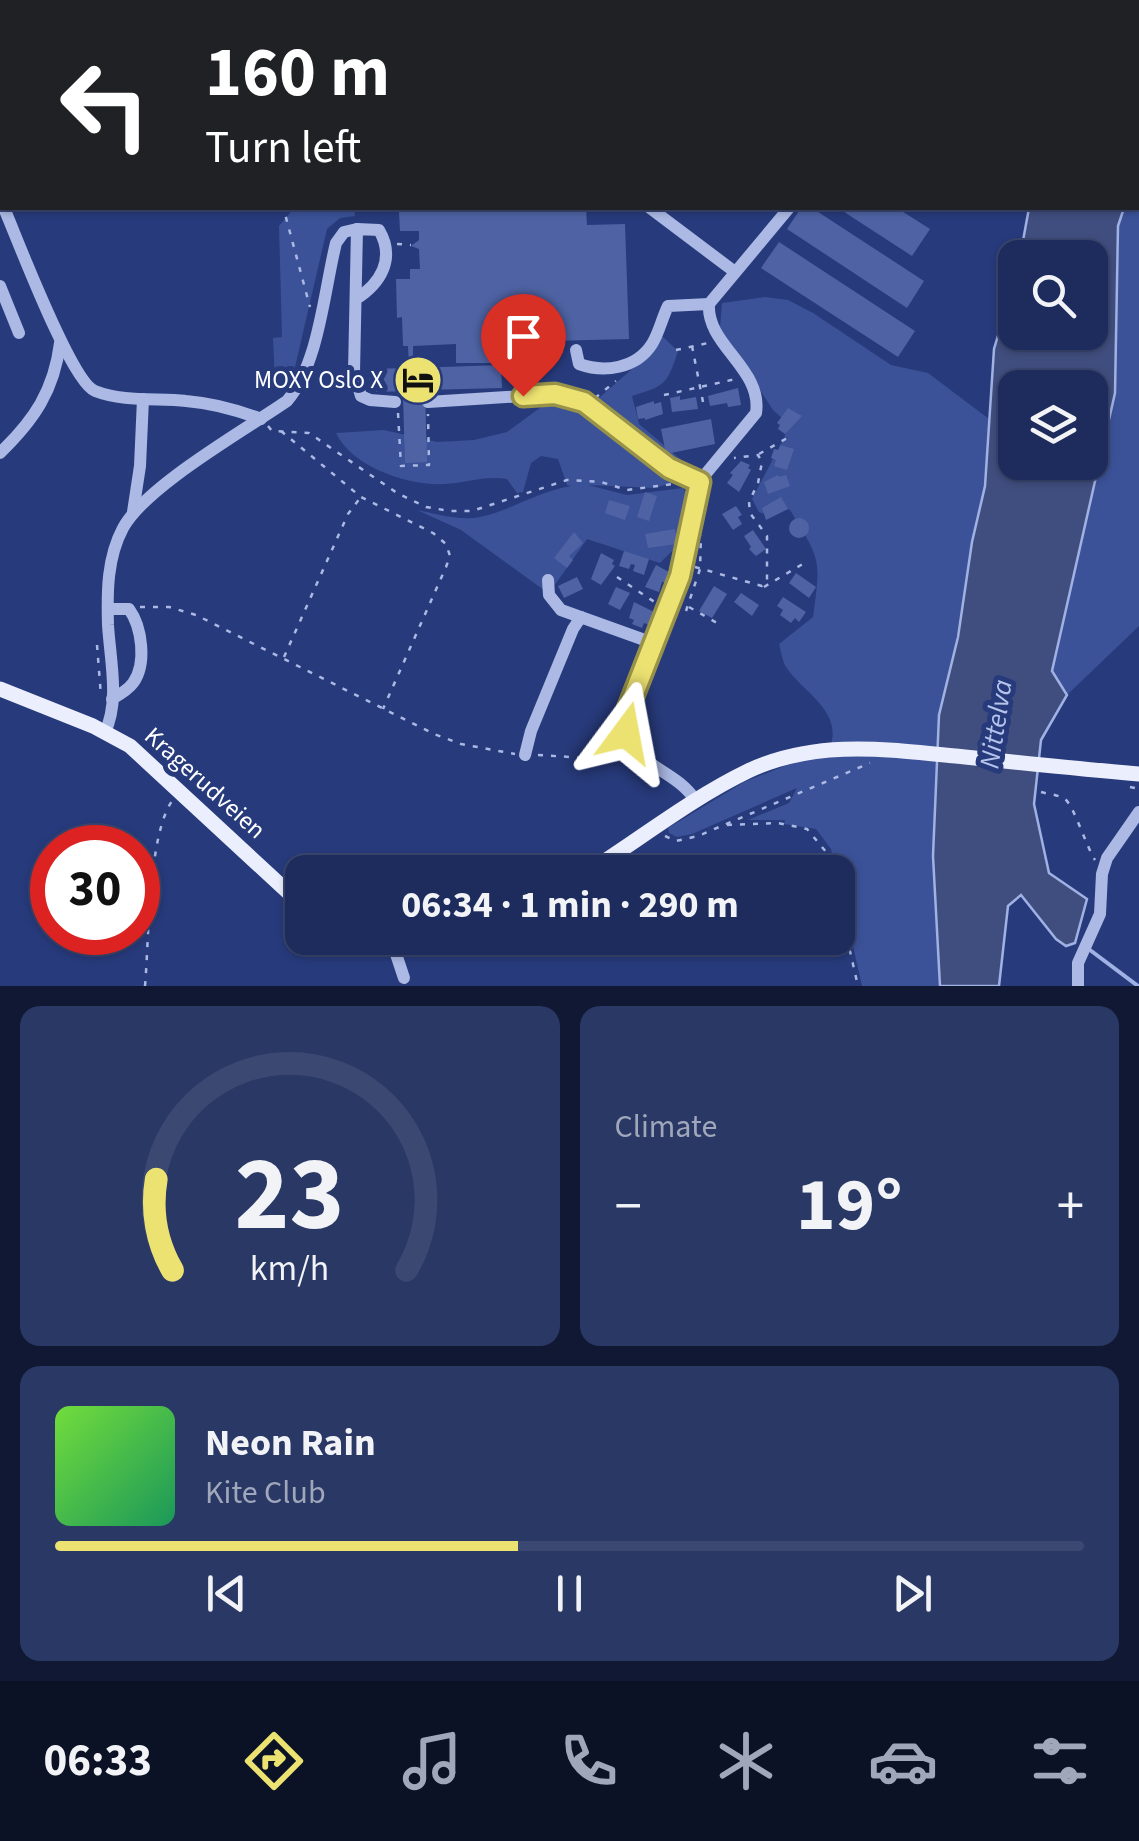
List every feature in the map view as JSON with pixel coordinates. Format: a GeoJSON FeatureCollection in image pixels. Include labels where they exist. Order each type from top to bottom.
{"type":"FeatureCollection","features":[{"type":"Feature","properties":{"kind":"main road","name":"Kragerudveien"},"geometry":{"type":"LineString","coordinates":[[2,692],[105,732],[130,746],[285,889]]}},
{"type":"Feature","properties":{"kind":"main road"},"geometry":{"type":"LineString","coordinates":[[614,855],[748,771],[802,753],[844,748],[1139,774]]}},
{"type":"Feature","properties":{"kind":"street"},"geometry":{"type":"LineString","coordinates":[[5,210],[60,341],[86,386],[94,391],[143,399],[217,405],[261,419]]}},
{"type":"Feature","properties":{"kind":"street"},"geometry":{"type":"LineString","coordinates":[[653,210],[736,272]]}},
{"type":"Feature","properties":{"kind":"street"},"geometry":{"type":"LineString","coordinates":[[696,801],[679,780],[636,754],[626,733],[626,714],[684,563],[699,485],[756,413],[758,398],[710,320],[709,304],[781,210]]}},
{"type":"Feature","properties":{"kind":"street"},"geometry":{"type":"LineString","coordinates":[[356,229],[354,372],[359,392],[370,400],[395,402]]}},
{"type":"Feature","properties":{"kind":"street"},"geometry":{"type":"LineString","coordinates":[[105,732],[112,699],[110,564],[122,528],[160,487],[287,401],[299,387],[336,243],[344,232],[380,230],[385,244],[382,277],[356,300]]}},
{"type":"Feature","properties":{"kind":"street"},"geometry":{"type":"LineString","coordinates":[[0,286],[19,333]]}},
{"type":"Feature","properties":{"kind":"street"},"geometry":{"type":"LineString","coordinates":[[576,350],[578,364],[594,370],[623,366],[652,344],[668,306],[709,304]]}},
{"type":"Feature","properties":{"kind":"street"},"geometry":{"type":"LineString","coordinates":[[0,453],[42,405],[54,377],[60,341]]}},
{"type":"Feature","properties":{"kind":"street"},"geometry":{"type":"LineString","coordinates":[[428,402],[555,394],[587,404],[669,468],[699,485]]}},
{"type":"Feature","properties":{"kind":"street"},"geometry":{"type":"LineString","coordinates":[[133,512],[143,399]]}},
{"type":"Feature","properties":{"kind":"street"},"geometry":{"type":"LineString","coordinates":[[140,466],[160,487]]}},
{"type":"Feature","properties":{"kind":"street"},"geometry":{"type":"LineString","coordinates":[[548,580],[548,595],[554,604],[653,643]]}},
{"type":"Feature","properties":{"kind":"street"},"geometry":{"type":"LineString","coordinates":[[108,608],[129,609],[140,638],[142,666],[134,683],[112,699]]}},
{"type":"Feature","properties":{"kind":"street"},"geometry":{"type":"LineString","coordinates":[[525,755],[530,731],[581,616]]}},
{"type":"Feature","properties":{"kind":"street"},"geometry":{"type":"LineString","coordinates":[[1078,986],[1077,969],[1100,914],[1104,865],[1139,812]]}},
{"type":"Feature","properties":{"kind":"street"},"geometry":{"type":"LineString","coordinates":[[396,955],[404,978]]}},
{"type":"Feature","properties":{"kind":"path"},"geometry":{"type":"LineString","coordinates":[[279,210],[284,214],[306,300],[311,309],[320,311]]}},
{"type":"Feature","properties":{"kind":"path"},"geometry":{"type":"LineString","coordinates":[[385,244],[411,245]]}},
{"type":"Feature","properties":{"kind":"path"},"geometry":{"type":"LineString","coordinates":[[676,350],[723,339]]}},
{"type":"Feature","properties":{"kind":"path"},"geometry":{"type":"LineString","coordinates":[[692,346],[704,407]]}},
{"type":"Feature","properties":{"kind":"path"},"geometry":{"type":"LineString","coordinates":[[587,404],[615,382],[623,366]]}},
{"type":"Feature","properties":{"kind":"path"},"geometry":{"type":"LineString","coordinates":[[664,395],[746,374]]}},
{"type":"Feature","properties":{"kind":"path"},"geometry":{"type":"LineString","coordinates":[[395,402],[401,466],[429,465],[428,402]]}},
{"type":"Feature","properties":{"kind":"path"},"geometry":{"type":"LineString","coordinates":[[261,419],[272,431],[308,432],[398,492],[426,507],[450,512],[487,507],[567,480],[601,482],[627,490],[682,483],[699,485]]}},
{"type":"Feature","properties":{"kind":"path"},"geometry":{"type":"LineString","coordinates":[[281,431],[362,497],[433,532],[446,544],[450,556],[382,710]]}},
{"type":"Feature","properties":{"kind":"path"},"geometry":{"type":"LineString","coordinates":[[718,458],[758,455],[789,437]]}},
{"type":"Feature","properties":{"kind":"path"},"geometry":{"type":"LineString","coordinates":[[758,455],[762,472],[748,502],[750,513],[767,536],[769,571],[762,586]]}},
{"type":"Feature","properties":{"kind":"path"},"geometry":{"type":"LineString","coordinates":[[284,659],[348,514],[362,497]]}},
{"type":"Feature","properties":{"kind":"path"},"geometry":{"type":"LineString","coordinates":[[686,612],[700,569],[702,526]]}},
{"type":"Feature","properties":{"kind":"path"},"geometry":{"type":"LineString","coordinates":[[684,563],[767,587],[806,562]]}},
{"type":"Feature","properties":{"kind":"path"},"geometry":{"type":"LineString","coordinates":[[618,577],[667,609]]}},
{"type":"Feature","properties":{"kind":"path"},"geometry":{"type":"LineString","coordinates":[[688,606],[717,623]]}},
{"type":"Feature","properties":{"kind":"path"},"geometry":{"type":"LineString","coordinates":[[129,609],[170,607],[196,615],[382,710],[461,744],[525,755],[602,759],[636,754]]}},
{"type":"Feature","properties":{"kind":"path"},"geometry":{"type":"LineString","coordinates":[[97,635],[99,694],[112,699]]}},
{"type":"Feature","properties":{"kind":"path"},"geometry":{"type":"LineString","coordinates":[[656,828],[676,841],[725,826],[876,760]]}},
{"type":"Feature","properties":{"kind":"path"},"geometry":{"type":"LineString","coordinates":[[145,986],[158,837],[165,812],[182,792]]}},
{"type":"Feature","properties":{"kind":"path"},"geometry":{"type":"LineString","coordinates":[[1041,792],[1064,798],[1074,812],[1082,839],[1104,865]]}},
{"type":"Feature","properties":{"kind":"path"},"geometry":{"type":"LineString","coordinates":[[725,826],[778,823],[807,829],[826,855]]}},
{"type":"Feature","properties":{"kind":"path"},"geometry":{"type":"LineString","coordinates":[[851,955],[858,986]]}},
{"type":"Feature","properties":{"kind":"shaded area"},"geometry":{"type":"Polygon","coordinates":[[[292,210],[354,210],[355,216],[340,218],[327,229],[292,380],[275,383],[273,338],[282,337],[279,226],[292,210]]]}},
{"type":"Feature","properties":{"kind":"shaded area"},"geometry":{"type":"Polygon","coordinates":[[[1123,210],[1139,210],[1139,626],[1067,695],[1052,671],[1095,480],[1108,480],[1108,424],[1115,393],[1118,226],[1123,210]]]}},
{"type":"Feature","properties":{"kind":"shaded area"},"geometry":{"type":"Polygon","coordinates":[[[765,297],[788,300],[891,365],[928,373],[989,419],[985,487],[972,542],[936,762],[940,986],[862,986],[855,955],[855,855],[832,855],[816,829],[784,824],[785,820],[748,820],[789,803],[797,788],[692,834],[677,837],[669,833],[668,828],[744,782],[830,748],[833,735],[827,713],[786,667],[779,644],[813,617],[817,571],[813,551],[790,510],[781,507],[765,514],[759,512],[752,499],[785,436],[783,419],[773,410],[720,328],[722,303],[765,297]]]}},
{"type":"Feature","properties":{"kind":"shaded area"},"geometry":{"type":"Polygon","coordinates":[[[662,336],[678,351],[671,371],[658,386],[632,396],[639,424],[685,463],[684,480],[654,488],[588,485],[627,495],[683,488],[688,495],[680,543],[660,563],[587,539],[552,589],[552,596],[461,530],[417,510],[456,518],[480,517],[571,486],[567,485],[558,459],[541,456],[531,463],[523,492],[517,493],[507,479],[499,478],[430,484],[398,478],[368,465],[336,433],[384,430],[437,442],[474,440],[507,432],[548,402],[600,397],[647,356],[662,336]]]}},
{"type":"Feature","properties":{"kind":"water","name":"Nittelva"},"geometry":{"type":"Polygon","coordinates":[[[1029,210],[1123,210],[1118,226],[1115,393],[1108,424],[1108,370],[998,370],[998,480],[1095,480],[1052,671],[1067,695],[1041,740],[1034,804],[1049,873],[1087,899],[1075,943],[1066,946],[1021,895],[1008,906],[999,986],[940,986],[933,856],[939,715],[958,637],[985,486],[998,336],[998,350],[1108,350],[1108,240],[1023,240],[1029,210]]]}},
{"type":"Feature","properties":{"kind":"building"},"geometry":{"type":"Polygon","coordinates":[[[586,210],[587,225],[625,224],[629,339],[551,341],[552,361],[504,363],[456,363],[456,344],[413,346],[413,368],[501,365],[502,388],[425,390],[427,462],[405,463],[403,397],[415,397],[415,391],[369,392],[369,369],[409,368],[402,317],[397,318],[396,279],[410,279],[410,269],[420,269],[419,249],[411,246],[419,240],[419,231],[400,231],[399,212],[380,212],[586,210]]]}},
{"type":"Feature","properties":{"kind":"building"},"geometry":{"type":"Polygon","coordinates":[[[800,210],[815,210],[924,281],[907,308],[787,229],[800,210]]]}},
{"type":"Feature","properties":{"kind":"building"},"geometry":{"type":"Polygon","coordinates":[[[841,210],[900,210],[930,229],[912,256],[841,210]]]}},
{"type":"Feature","properties":{"kind":"building"},"geometry":{"type":"Polygon","coordinates":[[[779,242],[915,331],[898,357],[761,268],[779,242]]]}},
{"type":"Feature","properties":{"kind":"building"},"geometry":{"type":"Polygon","coordinates":[[[738,388],[741,405],[710,406],[708,396],[738,388]]]}},
{"type":"Feature","properties":{"kind":"building"},"geometry":{"type":"Polygon","coordinates":[[[680,396],[680,400],[696,397],[698,409],[672,412],[670,398],[680,396]]]}},
{"type":"Feature","properties":{"kind":"building"},"geometry":{"type":"Polygon","coordinates":[[[661,402],[663,414],[638,419],[636,407],[661,402]]]}},
{"type":"Feature","properties":{"kind":"building"},"geometry":{"type":"Polygon","coordinates":[[[788,408],[802,416],[785,434],[777,423],[788,408]]]}},
{"type":"Feature","properties":{"kind":"building"},"geometry":{"type":"Polygon","coordinates":[[[711,419],[715,444],[666,454],[661,429],[711,419]]]}},
{"type":"Feature","properties":{"kind":"building"},"geometry":{"type":"Polygon","coordinates":[[[780,445],[794,449],[787,470],[774,466],[776,460],[771,458],[780,445]]]}},
{"type":"Feature","properties":{"kind":"building"},"geometry":{"type":"Polygon","coordinates":[[[741,461],[750,465],[751,470],[739,492],[727,483],[741,461]]]}},
{"type":"Feature","properties":{"kind":"building"},"geometry":{"type":"Polygon","coordinates":[[[786,475],[790,486],[768,494],[764,482],[786,475]]]}},
{"type":"Feature","properties":{"kind":"building"},"geometry":{"type":"Polygon","coordinates":[[[645,492],[657,496],[649,521],[637,517],[645,492]]]}},
{"type":"Feature","properties":{"kind":"building"},"geometry":{"type":"Polygon","coordinates":[[[781,497],[788,509],[766,520],[762,508],[781,497]]]}},
{"type":"Feature","properties":{"kind":"building"},"geometry":{"type":"Polygon","coordinates":[[[609,500],[630,506],[625,520],[605,513],[609,500]]]}},
{"type":"Feature","properties":{"kind":"building"},"geometry":{"type":"Polygon","coordinates":[[[736,506],[742,524],[733,530],[722,514],[736,506]]]}},
{"type":"Feature","properties":{"kind":"building"},"geometry":{"type":"Polygon","coordinates":[[[799,518],[809,528],[799,538],[789,528],[799,518]]]}},
{"type":"Feature","properties":{"kind":"building"},"geometry":{"type":"Polygon","coordinates":[[[675,529],[677,544],[648,548],[645,534],[675,529]]]}},
{"type":"Feature","properties":{"kind":"building"},"geometry":{"type":"Polygon","coordinates":[[[753,530],[766,549],[756,556],[744,536],[753,530]]]}},
{"type":"Feature","properties":{"kind":"building"},"geometry":{"type":"Polygon","coordinates":[[[574,532],[583,543],[569,556],[573,560],[567,568],[554,558],[574,532]]]}},
{"type":"Feature","properties":{"kind":"building"},"geometry":{"type":"Polygon","coordinates":[[[624,551],[649,559],[644,575],[633,571],[635,565],[631,564],[629,569],[619,566],[624,551]]]}},
{"type":"Feature","properties":{"kind":"building"},"geometry":{"type":"Polygon","coordinates":[[[601,553],[614,560],[615,566],[601,585],[591,579],[601,553]]]}},
{"type":"Feature","properties":{"kind":"building"},"geometry":{"type":"Polygon","coordinates":[[[656,565],[671,573],[659,592],[645,587],[656,565]]]}},
{"type":"Feature","properties":{"kind":"building"},"geometry":{"type":"Polygon","coordinates":[[[796,573],[816,587],[809,598],[789,583],[796,573]]]}},
{"type":"Feature","properties":{"kind":"building"},"geometry":{"type":"Polygon","coordinates":[[[577,577],[583,589],[564,598],[558,586],[577,577]]]}},
{"type":"Feature","properties":{"kind":"building"},"geometry":{"type":"Polygon","coordinates":[[[714,586],[727,594],[712,618],[699,611],[714,586]]]}},
{"type":"Feature","properties":{"kind":"building"},"geometry":{"type":"Polygon","coordinates":[[[616,587],[630,593],[620,610],[608,604],[616,587]]]}},
{"type":"Feature","properties":{"kind":"building"},"geometry":{"type":"Polygon","coordinates":[[[741,593],[759,605],[752,616],[734,602],[741,593]]]}},
{"type":"Feature","properties":{"kind":"building"},"geometry":{"type":"Polygon","coordinates":[[[783,597],[806,612],[799,622],[795,618],[791,623],[780,615],[783,610],[777,606],[783,597]]]}},
{"type":"Feature","properties":{"kind":"building"},"geometry":{"type":"Polygon","coordinates":[[[634,602],[654,612],[649,625],[644,623],[642,628],[632,624],[634,620],[629,618],[634,602]]]}},
{"type":"Feature","properties":{"kind":"waterway"},"geometry":{"type":"LineString","coordinates":[[1090,950],[1138,986]]}},
{"type":"Feature","properties":{"kind":"place","name":"MOXY Oslo X"},"geometry":{"type":"Point","coordinates":[418,380]}},
{"type":"Feature","properties":{"kind":"route"},"geometry":{"type":"LineString","coordinates":[[523,396],[555,394],[584,402],[669,468],[700,482],[684,563],[626,714],[626,733]]}}]}
